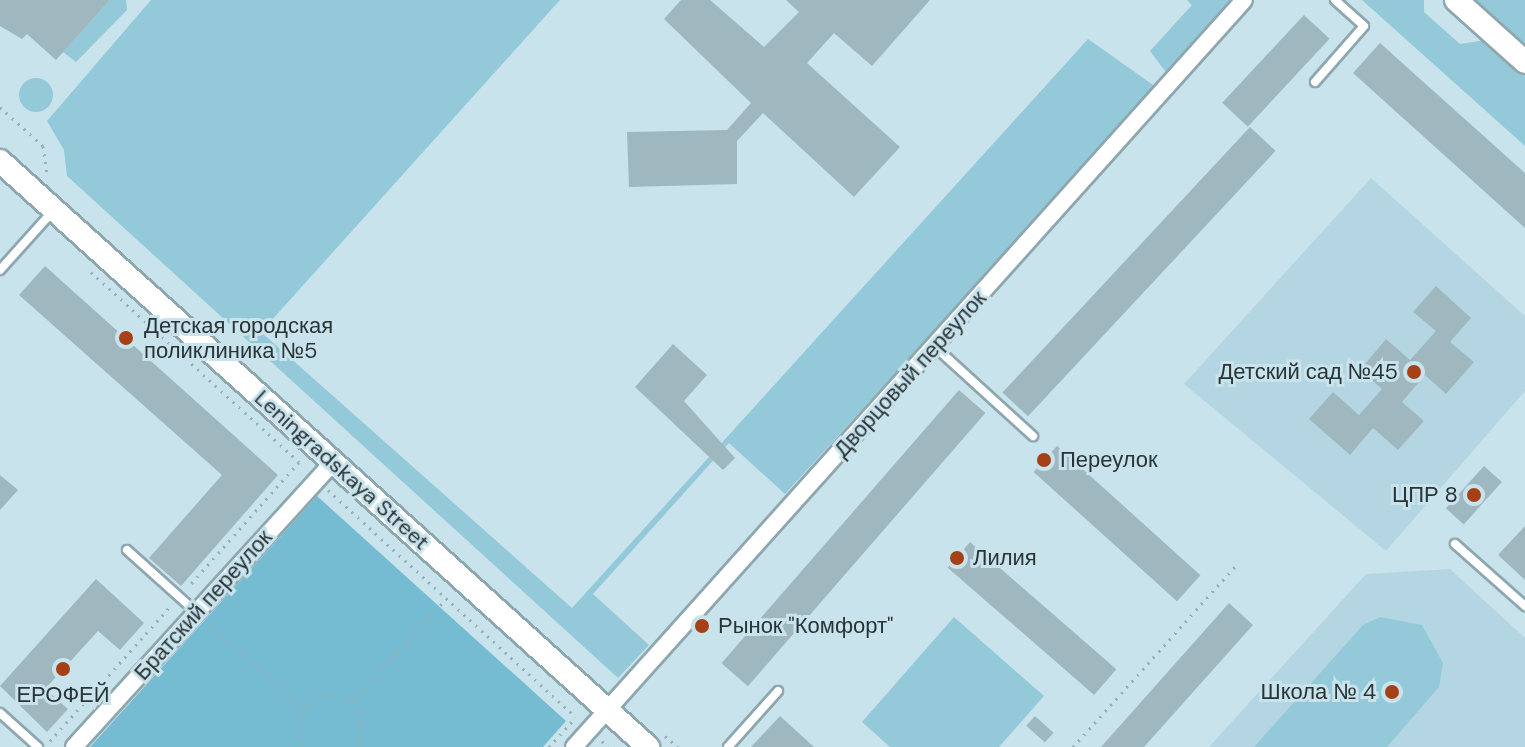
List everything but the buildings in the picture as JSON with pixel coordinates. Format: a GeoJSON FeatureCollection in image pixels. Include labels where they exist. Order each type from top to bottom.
{"type":"FeatureCollection","features":[{"type":"Feature","properties":{"kind":"main road"},"geometry":{"type":"LineString","coordinates":[[1456,0],[1525,62]]}},
{"type":"Feature","properties":{"kind":"main road","name":"Leningradskaya Street"},"geometry":{"type":"LineString","coordinates":[[0,161],[648,747]]}},
{"type":"Feature","properties":{"kind":"street","name":"Дворцовый переулок"},"geometry":{"type":"LineString","coordinates":[[574,747],[1244,0]]}},
{"type":"Feature","properties":{"kind":"street","name":"Братский переулок"},"geometry":{"type":"LineString","coordinates":[[74,747],[200,615],[333,462]]}},
{"type":"Feature","properties":{"kind":"lane"},"geometry":{"type":"LineString","coordinates":[[1315,82],[1364,26],[1335,0]]}},
{"type":"Feature","properties":{"kind":"lane"},"geometry":{"type":"LineString","coordinates":[[0,270],[54,210]]}},
{"type":"Feature","properties":{"kind":"lane"},"geometry":{"type":"LineString","coordinates":[[934,346],[1033,436]]}},
{"type":"Feature","properties":{"kind":"lane"},"geometry":{"type":"LineString","coordinates":[[1455,544],[1525,606]]}},
{"type":"Feature","properties":{"kind":"lane"},"geometry":{"type":"LineString","coordinates":[[127,550],[200,615]]}},
{"type":"Feature","properties":{"kind":"lane"},"geometry":{"type":"LineString","coordinates":[[728,747],[778,691]]}},
{"type":"Feature","properties":{"kind":"lane"},"geometry":{"type":"LineString","coordinates":[[0,713],[38,747]]}},
{"type":"Feature","properties":{"kind":"path"},"geometry":{"type":"LineString","coordinates":[[86,269],[608,747]]}},
{"type":"Feature","properties":{"kind":"path"},"geometry":{"type":"LineString","coordinates":[[45,747],[299,462]]}},
{"type":"Feature","properties":{"kind":"path"},"geometry":{"type":"LineString","coordinates":[[1073,747],[1238,563]]}},
{"type":"Feature","properties":{"kind":"path"},"geometry":{"type":"LineString","coordinates":[[354,700],[446,599]]}},
{"type":"Feature","properties":{"kind":"path"},"geometry":{"type":"LineString","coordinates":[[200,615],[302,708]]}},
{"type":"Feature","properties":{"kind":"path"},"geometry":{"type":"LineString","coordinates":[[301,747],[296,723],[302,708],[325,694],[354,700]]}},
{"type":"Feature","properties":{"kind":"path"},"geometry":{"type":"LineString","coordinates":[[354,700],[366,724],[360,747]]}},
{"type":"Feature","properties":{"kind":"path"},"geometry":{"type":"LineString","coordinates":[[549,747],[576,717]]}},
{"type":"Feature","properties":{"kind":"shaded area"},"geometry":{"type":"Polygon","coordinates":[[[110,0],[126,0],[127,10],[76,62],[63,52],[110,0]]]}},
{"type":"Feature","properties":{"kind":"shaded area"},"geometry":{"type":"Polygon","coordinates":[[[151,0],[560,0],[261,332],[572,608],[1088,39],[1156,87],[785,494],[729,443],[593,594],[649,645],[618,678],[67,176],[64,150],[47,121],[151,0]]]}},
{"type":"Feature","properties":{"kind":"shaded area"},"geometry":{"type":"Polygon","coordinates":[[[1187,0],[1236,0],[1168,75],[1150,51],[1192,5],[1187,0]]]}},
{"type":"Feature","properties":{"kind":"shaded area"},"geometry":{"type":"Polygon","coordinates":[[[1362,0],[1424,0],[1424,12],[1460,44],[1486,40],[1525,74],[1525,146],[1362,0]]]}},
{"type":"Feature","properties":{"kind":"shaded area"},"geometry":{"type":"Polygon","coordinates":[[[1473,0],[1525,0],[1525,46],[1473,0]]]}},
{"type":"Feature","properties":{"kind":"shaded area"},"geometry":{"type":"Polygon","coordinates":[[[36,78],[48,83],[53,95],[48,107],[36,112],[24,107],[19,95],[24,83],[36,78]]]}},
{"type":"Feature","properties":{"kind":"shaded area"},"geometry":{"type":"Polygon","coordinates":[[[1371,178],[1525,316],[1525,391],[1386,551],[1184,384],[1371,178]]]}},
{"type":"Feature","properties":{"kind":"shaded area"},"geometry":{"type":"Polygon","coordinates":[[[317,496],[566,721],[543,747],[90,747],[317,496]]]}},
{"type":"Feature","properties":{"kind":"shaded area","name":"Школа № 4"},"geometry":{"type":"Polygon","coordinates":[[[1450,569],[1525,638],[1525,747],[1209,747],[1366,574],[1450,569]]]}},
{"type":"Feature","properties":{"kind":"shaded area"},"geometry":{"type":"Polygon","coordinates":[[[954,617],[1044,696],[999,747],[890,747],[862,722],[954,617]]]}},
{"type":"Feature","properties":{"kind":"shaded area"},"geometry":{"type":"Polygon","coordinates":[[[1380,617],[1422,625],[1443,663],[1439,687],[1387,747],[1254,747],[1363,625],[1380,617]]]}},
{"type":"Feature","properties":{"kind":"place","name":"Детская городская поликлиника №5"},"geometry":{"type":"Point","coordinates":[126,338]}},
{"type":"Feature","properties":{"kind":"place","name":"Детский сад №45"},"geometry":{"type":"Point","coordinates":[1414,372]}},
{"type":"Feature","properties":{"kind":"place","name":"Переулок"},"geometry":{"type":"Point","coordinates":[1044,460]}},
{"type":"Feature","properties":{"kind":"place","name":"ЦПР 8"},"geometry":{"type":"Point","coordinates":[1474,495]}},
{"type":"Feature","properties":{"kind":"place","name":"Лилия"},"geometry":{"type":"Point","coordinates":[957,558]}},
{"type":"Feature","properties":{"kind":"place","name":"Рынок \"Комфорт\""},"geometry":{"type":"Point","coordinates":[702,626]}},
{"type":"Feature","properties":{"kind":"place","name":"ЕРОФЕЙ"},"geometry":{"type":"Point","coordinates":[63,669]}},
{"type":"Feature","properties":{"kind":"place","name":"Школа № 4"},"geometry":{"type":"Point","coordinates":[1392,692]}}]}
